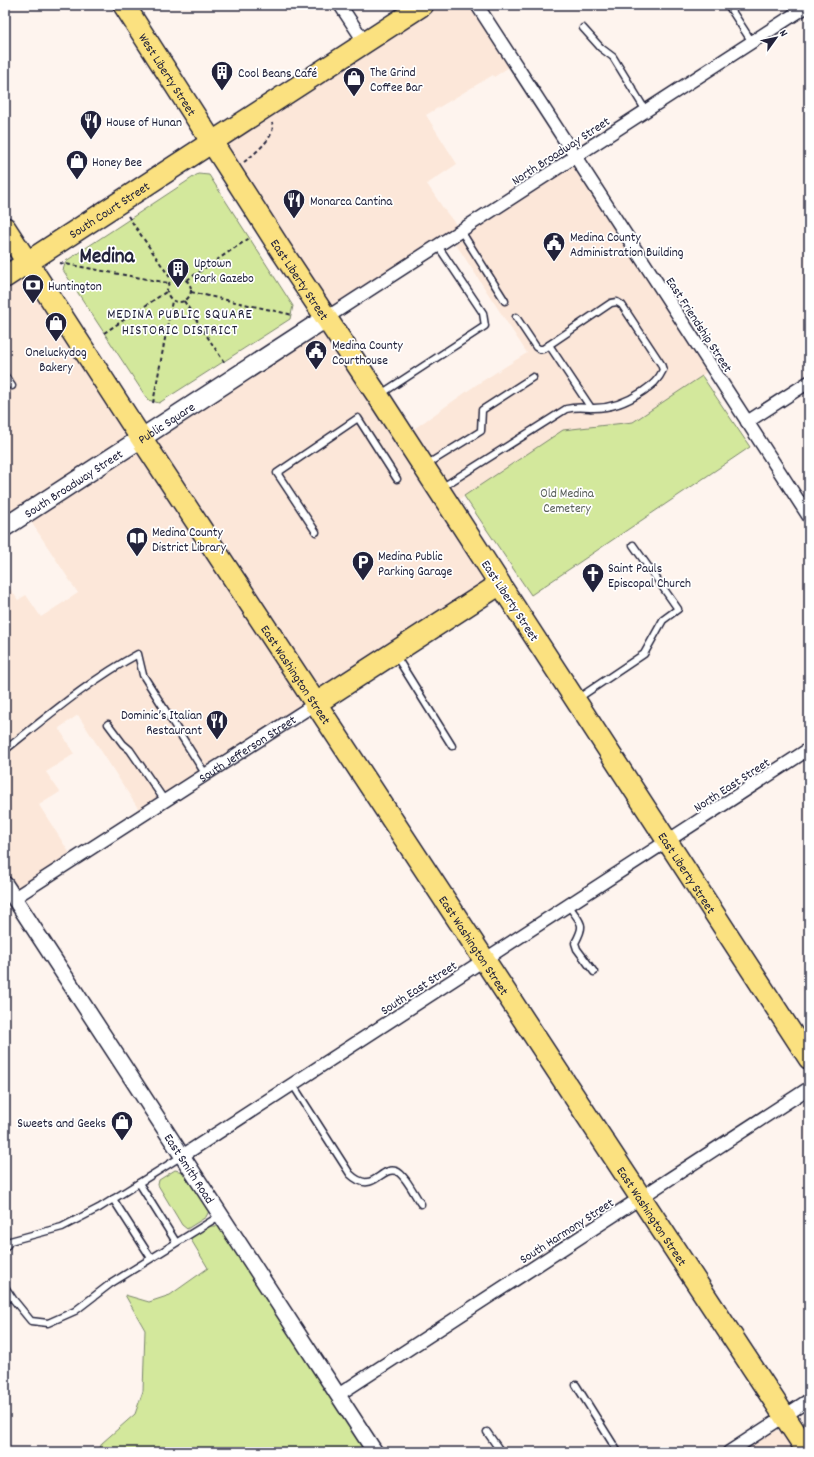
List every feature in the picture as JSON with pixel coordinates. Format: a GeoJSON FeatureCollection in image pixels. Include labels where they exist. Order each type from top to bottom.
{"type":"FeatureCollection","features":[{"type":"Feature","properties":{"kind":"highway","name":"West Liberty Street"},"geometry":{"type":"LineString","coordinates":[[124,5],[212,142]]}},
{"type":"Feature","properties":{"kind":"highway","name":"South Court Street"},"geometry":{"type":"LineString","coordinates":[[5,277],[212,142]]}},
{"type":"Feature","properties":{"kind":"highway","name":"East Liberty Street"},"geometry":{"type":"LineString","coordinates":[[212,142],[500,584]]}},
{"type":"Feature","properties":{"kind":"highway","name":"Public Square"},"geometry":{"type":"LineString","coordinates":[[5,228],[142,439]]}},
{"type":"Feature","properties":{"kind":"highway","name":"East Washington Street"},"geometry":{"type":"LineString","coordinates":[[142,439],[640,1199],[808,1452]]}},
{"type":"Feature","properties":{"kind":"highway","name":"South Jefferson Street"},"geometry":{"type":"LineString","coordinates":[[316,704],[500,584]]}},
{"type":"Feature","properties":{"kind":"main road"},"geometry":{"type":"LineString","coordinates":[[212,142],[423,5]]}},
{"type":"Feature","properties":{"kind":"main road","name":"Public Square"},"geometry":{"type":"LineString","coordinates":[[142,439],[326,318]]}},
{"type":"Feature","properties":{"kind":"main road","name":"South Broadway Street"},"geometry":{"type":"LineString","coordinates":[[5,527],[142,439]]}},
{"type":"Feature","properties":{"kind":"main road","name":"East Liberty Street"},"geometry":{"type":"LineString","coordinates":[[500,584],[809,1059]]}},
{"type":"Feature","properties":{"kind":"street"},"geometry":{"type":"LineString","coordinates":[[340,5],[365,43]]}},
{"type":"Feature","properties":{"kind":"street","name":"East Friendship Street"},"geometry":{"type":"LineString","coordinates":[[477,5],[809,517]]}},
{"type":"Feature","properties":{"kind":"street","name":"North Broadway Street"},"geometry":{"type":"LineString","coordinates":[[326,318],[809,5]]}},
{"type":"Feature","properties":{"kind":"street"},"geometry":{"type":"LineString","coordinates":[[747,422],[809,382]]}},
{"type":"Feature","properties":{"kind":"street","name":"South Jefferson Street"},"geometry":{"type":"LineString","coordinates":[[14,898],[316,704]]}},
{"type":"Feature","properties":{"kind":"street","name":"North East Street"},"geometry":{"type":"LineString","coordinates":[[668,842],[809,749]]}},
{"type":"Feature","properties":{"kind":"street","name":"South East Street"},"geometry":{"type":"LineString","coordinates":[[182,1156],[668,842]]}},
{"type":"Feature","properties":{"kind":"street","name":"East Smith Road"},"geometry":{"type":"LineString","coordinates":[[5,884],[375,1452]]}},
{"type":"Feature","properties":{"kind":"street","name":"South Harmony Street"},"geometry":{"type":"LineString","coordinates":[[338,1395],[809,1088]]}},
{"type":"Feature","properties":{"kind":"street"},"geometry":{"type":"LineString","coordinates":[[729,1452],[809,1400]]}},
{"type":"Feature","properties":{"kind":"lane"},"geometry":{"type":"LineString","coordinates":[[728,5],[752,42]]}},
{"type":"Feature","properties":{"kind":"lane"},"geometry":{"type":"LineString","coordinates":[[583,28],[601,48],[613,57],[646,111]]}},
{"type":"Feature","properties":{"kind":"lane"},"geometry":{"type":"LineString","coordinates":[[461,231],[505,301]]}},
{"type":"Feature","properties":{"kind":"lane"},"geometry":{"type":"LineString","coordinates":[[378,396],[485,326],[483,313],[438,246]]}},
{"type":"Feature","properties":{"kind":"lane"},"geometry":{"type":"LineString","coordinates":[[439,490],[566,408],[576,406],[591,408],[621,404],[631,400],[656,382],[663,370],[661,364],[622,305],[617,302],[611,303],[543,349],[536,347],[516,317]]}},
{"type":"Feature","properties":{"kind":"lane"},"geometry":{"type":"LineString","coordinates":[[548,345],[591,408]]}},
{"type":"Feature","properties":{"kind":"lane"},"geometry":{"type":"LineString","coordinates":[[5,376],[12,386]]}},
{"type":"Feature","properties":{"kind":"lane"},"geometry":{"type":"LineString","coordinates":[[424,466],[481,431],[482,410],[533,377]]}},
{"type":"Feature","properties":{"kind":"lane"},"geometry":{"type":"LineString","coordinates":[[316,532],[278,473],[358,418],[397,479]]}},
{"type":"Feature","properties":{"kind":"lane"},"geometry":{"type":"LineString","coordinates":[[576,700],[644,654],[663,620],[678,609],[633,545]]}},
{"type":"Feature","properties":{"kind":"lane"},"geometry":{"type":"LineString","coordinates":[[394,653],[452,746]]}},
{"type":"Feature","properties":{"kind":"lane"},"geometry":{"type":"LineString","coordinates":[[5,750],[96,679],[138,654],[143,675],[206,775]]}},
{"type":"Feature","properties":{"kind":"lane"},"geometry":{"type":"LineString","coordinates":[[108,724],[123,744],[130,750],[166,801]]}},
{"type":"Feature","properties":{"kind":"lane"},"geometry":{"type":"LineString","coordinates":[[569,906],[582,924],[582,930],[575,943],[577,949],[594,972]]}},
{"type":"Feature","properties":{"kind":"lane"},"geometry":{"type":"LineString","coordinates":[[293,1085],[350,1174],[357,1180],[366,1182],[392,1170],[396,1171],[405,1179],[421,1204]]}},
{"type":"Feature","properties":{"kind":"lane"},"geometry":{"type":"LineString","coordinates":[[5,1248],[10,1241],[62,1227],[99,1208],[182,1156]]}},
{"type":"Feature","properties":{"kind":"lane"},"geometry":{"type":"LineString","coordinates":[[139,1183],[176,1242]]}},
{"type":"Feature","properties":{"kind":"lane"},"geometry":{"type":"LineString","coordinates":[[113,1199],[151,1258]]}},
{"type":"Feature","properties":{"kind":"lane"},"geometry":{"type":"LineString","coordinates":[[5,1287],[13,1300],[31,1321],[48,1323],[75,1311],[110,1284],[221,1215]]}},
{"type":"Feature","properties":{"kind":"lane"},"geometry":{"type":"LineString","coordinates":[[576,1385],[618,1452]]}},
{"type":"Feature","properties":{"kind":"lane"},"geometry":{"type":"LineString","coordinates":[[487,1432],[501,1452]]}},
{"type":"Feature","properties":{"kind":"path"},"geometry":{"type":"LineString","coordinates":[[244,162],[270,136],[273,129],[272,118]]}},
{"type":"Feature","properties":{"kind":"path"},"geometry":{"type":"LineString","coordinates":[[128,216],[171,280]]}},
{"type":"Feature","properties":{"kind":"path"},"geometry":{"type":"LineString","coordinates":[[187,280],[251,237]]}},
{"type":"Feature","properties":{"kind":"path"},"geometry":{"type":"LineString","coordinates":[[60,263],[168,283]]}},
{"type":"Feature","properties":{"kind":"path"},"geometry":{"type":"LineString","coordinates":[[179,277],[187,280],[191,292],[188,299],[180,303],[172,301],[166,292],[168,283],[179,277]]}},
{"type":"Feature","properties":{"kind":"path"},"geometry":{"type":"LineString","coordinates":[[104,333],[166,292]]}},
{"type":"Feature","properties":{"kind":"path"},"geometry":{"type":"LineString","coordinates":[[191,292],[293,315]]}},
{"type":"Feature","properties":{"kind":"path"},"geometry":{"type":"LineString","coordinates":[[153,403],[172,301]]}},
{"type":"Feature","properties":{"kind":"path"},"geometry":{"type":"LineString","coordinates":[[184,301],[224,362]]}},
{"type":"Feature","properties":{"kind":"shaded area"},"geometry":{"type":"Polygon","coordinates":[[[423,5],[477,5],[515,63],[494,77],[493,75],[426,115],[457,164],[427,184],[461,231],[576,157],[712,367],[702,376],[633,422],[464,496],[450,506],[500,584],[143,816],[78,715],[59,728],[74,754],[46,772],[60,792],[39,805],[74,860],[14,898],[5,884],[5,585],[9,587],[18,600],[26,595],[41,617],[78,593],[26,514],[5,527],[5,277],[27,262],[141,438],[326,318],[212,142],[423,5]],[[451,238],[326,318],[404,436],[476,385],[527,353],[451,238]]]}},
{"type":"Feature","properties":{"kind":"shaded area"},"geometry":{"type":"Polygon","coordinates":[[[776,1430],[784,1433],[798,1452],[738,1452],[769,1431],[776,1430]]]}},
{"type":"Feature","properties":{"kind":"green space"},"geometry":{"type":"Polygon","coordinates":[[[198,174],[209,175],[293,306],[290,319],[159,403],[148,400],[63,270],[66,261],[198,174]]]}},
{"type":"Feature","properties":{"kind":"green space","name":"Old Medina Cemetery"},"geometry":{"type":"Polygon","coordinates":[[[702,376],[750,447],[531,595],[464,496],[563,430],[633,422],[702,376]]]}},
{"type":"Feature","properties":{"kind":"green space"},"geometry":{"type":"Polygon","coordinates":[[[175,1170],[183,1172],[209,1211],[206,1217],[187,1229],[182,1225],[158,1185],[159,1180],[175,1170]]]}},
{"type":"Feature","properties":{"kind":"green space"},"geometry":{"type":"Polygon","coordinates":[[[209,1226],[219,1226],[366,1452],[98,1452],[102,1443],[135,1414],[143,1391],[145,1330],[125,1295],[149,1302],[170,1295],[208,1268],[190,1238],[209,1226]]]}},
{"type":"Feature","properties":{"kind":"place","name":"Cool Beans Café"},"geometry":{"type":"Point","coordinates":[222,92]}},
{"type":"Feature","properties":{"kind":"place","name":"The Grind Coffee Bar"},"geometry":{"type":"Point","coordinates":[354,98]}},
{"type":"Feature","properties":{"kind":"place","name":"House of Hunan"},"geometry":{"type":"Point","coordinates":[91,140]}},
{"type":"Feature","properties":{"kind":"place","name":"Honey Bee"},"geometry":{"type":"Point","coordinates":[77,180]}},
{"type":"Feature","properties":{"kind":"place","name":"Monarca Cantina"},"geometry":{"type":"Point","coordinates":[294,220]}},
{"type":"Feature","properties":{"kind":"place","name":"Medina County Administration Building"},"geometry":{"type":"Point","coordinates":[554,262]}},
{"type":"Feature","properties":{"kind":"place","name":"Uptown Park Gazebo"},"geometry":{"type":"Point","coordinates":[178,288]}},
{"type":"Feature","properties":{"kind":"place","name":"Huntington"},"geometry":{"type":"Point","coordinates":[33,304]}},
{"type":"Feature","properties":{"kind":"place","name":"Oneluckydog Bakery"},"geometry":{"type":"Point","coordinates":[56,342]}},
{"type":"Feature","properties":{"kind":"place","name":"Medina County Courthouse"},"geometry":{"type":"Point","coordinates":[316,370]}},
{"type":"Feature","properties":{"kind":"place","name":"Medina County District Library"},"geometry":{"type":"Point","coordinates":[137,558]}},
{"type":"Feature","properties":{"kind":"place","name":"Medina Public Parking Garage"},"geometry":{"type":"Point","coordinates":[363,582]}},
{"type":"Feature","properties":{"kind":"place","name":"Saint Pauls Episcopal Church"},"geometry":{"type":"Point","coordinates":[593,594]}},
{"type":"Feature","properties":{"kind":"place","name":"Dominic’s Italian Restaurant"},"geometry":{"type":"Point","coordinates":[217,740]}},
{"type":"Feature","properties":{"kind":"place","name":"Sweets and Geeks"},"geometry":{"type":"Point","coordinates":[122,1142]}},
{"type":"Feature","properties":{"kind":"district","name":"Medina"},"geometry":{"type":"Point","coordinates":[107,255]}},
{"type":"Feature","properties":{"kind":"district","name":"MEDINA PUBLIC SQUARE HISTORIC DISTRICT"},"geometry":{"type":"Point","coordinates":[180,322]}}]}
